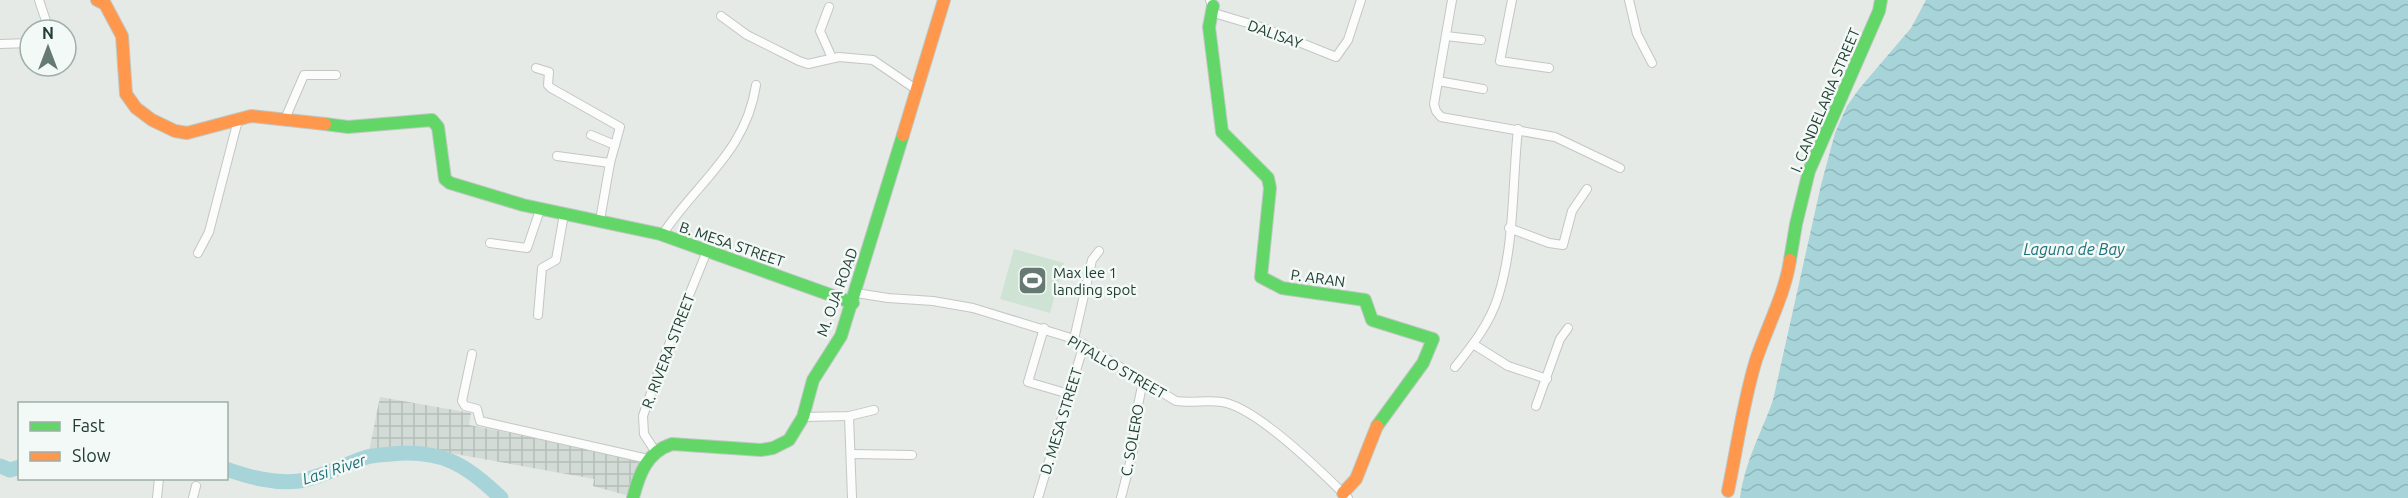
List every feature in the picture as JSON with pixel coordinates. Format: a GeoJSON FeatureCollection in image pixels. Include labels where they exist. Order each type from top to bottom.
{"type":"FeatureCollection","features":[{"type":"Feature","properties":{"kind":"street"},"geometry":{"type":"LineString","coordinates":[[39,0],[45,18]]}},
{"type":"Feature","properties":{"kind":"street"},"geometry":{"type":"LineString","coordinates":[[97,0],[105,4],[122,36],[126,94],[136,108],[152,120],[174,131],[187,134],[251,116],[285,119],[304,75],[336,75]]}},
{"type":"Feature","properties":{"kind":"street","name":"M. OJA ROAD"},"geometry":{"type":"LineString","coordinates":[[651,455],[662,446],[672,444],[749,450],[773,448],[789,440],[803,417],[813,380],[841,336],[944,0]]}},
{"type":"Feature","properties":{"kind":"street","name":"DALISAY"},"geometry":{"type":"LineString","coordinates":[[1212,7],[1336,57],[1348,40],[1361,0]]}},
{"type":"Feature","properties":{"kind":"street"},"geometry":{"type":"LineString","coordinates":[[1452,0],[1434,104],[1441,117],[1555,136],[1620,168]]}},
{"type":"Feature","properties":{"kind":"street"},"geometry":{"type":"LineString","coordinates":[[1512,0],[1500,61],[1549,68]]}},
{"type":"Feature","properties":{"kind":"street"},"geometry":{"type":"LineString","coordinates":[[1629,0],[1637,34],[1652,63]]}},
{"type":"Feature","properties":{"kind":"street","name":"I. CANDELARIA STREET"},"geometry":{"type":"LineString","coordinates":[[1728,495],[1755,364],[1766,329],[1788,275],[1796,224],[1809,171],[1879,11],[1881,0]]}},
{"type":"Feature","properties":{"kind":"street"},"geometry":{"type":"LineString","coordinates":[[829,7],[820,31],[832,58]]}},
{"type":"Feature","properties":{"kind":"street","name":"P. ARAN"},"geometry":{"type":"LineString","coordinates":[[1212,7],[1209,27],[1222,132],[1268,178],[1270,188],[1261,277],[1288,290],[1322,292],[1365,300],[1372,320],[1433,339],[1423,363],[1376,428],[1356,479],[1346,495]]}},
{"type":"Feature","properties":{"kind":"street"},"geometry":{"type":"LineString","coordinates":[[721,16],[747,35],[799,61],[814,64],[832,58],[873,60],[917,90]]}},
{"type":"Feature","properties":{"kind":"street"},"geometry":{"type":"LineString","coordinates":[[1446,36],[1481,40]]}},
{"type":"Feature","properties":{"kind":"street"},"geometry":{"type":"LineString","coordinates":[[0,44],[18,43]]}},
{"type":"Feature","properties":{"kind":"street"},"geometry":{"type":"LineString","coordinates":[[536,68],[549,72],[548,85],[551,88],[620,127],[610,163],[600,220]]}},
{"type":"Feature","properties":{"kind":"street"},"geometry":{"type":"LineString","coordinates":[[1438,81],[1483,89]]}},
{"type":"Feature","properties":{"kind":"street"},"geometry":{"type":"LineString","coordinates":[[662,235],[732,149],[744,129],[753,106],[756,86]]}},
{"type":"Feature","properties":{"kind":"street","name":"B. MESA STREET"},"geometry":{"type":"LineString","coordinates":[[285,119],[348,127],[432,120],[438,127],[448,183],[514,204],[600,220],[662,235],[854,298]]}},
{"type":"Feature","properties":{"kind":"street"},"geometry":{"type":"LineString","coordinates":[[198,253],[209,232],[238,120]]}},
{"type":"Feature","properties":{"kind":"street"},"geometry":{"type":"LineString","coordinates":[[1455,367],[1473,344],[1498,298],[1506,261],[1518,129]]}},
{"type":"Feature","properties":{"kind":"street"},"geometry":{"type":"LineString","coordinates":[[591,135],[615,145]]}},
{"type":"Feature","properties":{"kind":"street"},"geometry":{"type":"LineString","coordinates":[[557,156],[610,163]]}},
{"type":"Feature","properties":{"kind":"street"},"geometry":{"type":"LineString","coordinates":[[1509,228],[1563,246],[1572,211],[1587,189]]}},
{"type":"Feature","properties":{"kind":"street"},"geometry":{"type":"LineString","coordinates":[[490,243],[527,248],[540,210]]}},
{"type":"Feature","properties":{"kind":"street"},"geometry":{"type":"LineString","coordinates":[[538,315],[542,267],[556,260],[564,214]]}},
{"type":"Feature","properties":{"kind":"street"},"geometry":{"type":"LineString","coordinates":[[1074,339],[1092,260],[1099,250]]}},
{"type":"Feature","properties":{"kind":"street","name":"R. RIVERA STREET"},"geometry":{"type":"LineString","coordinates":[[651,455],[644,434],[643,416],[660,367],[707,251]]}},
{"type":"Feature","properties":{"kind":"street","name":"PITALLO STREET"},"geometry":{"type":"LineString","coordinates":[[854,298],[963,306],[1044,328],[1074,339],[1176,401],[1193,404],[1222,402],[1241,409],[1295,448],[1346,495]]}},
{"type":"Feature","properties":{"kind":"street"},"geometry":{"type":"LineString","coordinates":[[1044,328],[1028,382],[1068,394]]}},
{"type":"Feature","properties":{"kind":"street"},"geometry":{"type":"LineString","coordinates":[[1536,406],[1560,339],[1568,328]]}},
{"type":"Feature","properties":{"kind":"street","name":"D. MESA STREET"},"geometry":{"type":"LineString","coordinates":[[1038,498],[1084,344]]}},
{"type":"Feature","properties":{"kind":"street"},"geometry":{"type":"LineString","coordinates":[[1473,344],[1508,366],[1547,379]]}},
{"type":"Feature","properties":{"kind":"street"},"geometry":{"type":"LineString","coordinates":[[472,354],[462,401],[465,406],[477,409],[480,421],[651,455],[633,498]]}},
{"type":"Feature","properties":{"kind":"street","name":"C. SOLERO"},"geometry":{"type":"LineString","coordinates":[[1121,498],[1134,447],[1135,420],[1143,381]]}},
{"type":"Feature","properties":{"kind":"street"},"geometry":{"type":"LineString","coordinates":[[803,417],[849,416],[874,410]]}},
{"type":"Feature","properties":{"kind":"street"},"geometry":{"type":"LineString","coordinates":[[849,416],[852,498]]}},
{"type":"Feature","properties":{"kind":"street"},"geometry":{"type":"LineString","coordinates":[[850,454],[912,455]]}},
{"type":"Feature","properties":{"kind":"street"},"geometry":{"type":"LineString","coordinates":[[157,498],[159,480]]}},
{"type":"Feature","properties":{"kind":"street"},"geometry":{"type":"LineString","coordinates":[[193,498],[196,486]]}},
{"type":"Feature","properties":{"kind":"shaded area"},"geometry":{"type":"Polygon","coordinates":[[[380,397],[471,413],[469,425],[642,461],[629,496],[593,486],[594,479],[422,448],[369,451],[380,397]]]}},
{"type":"Feature","properties":{"kind":"green space","name":"Max lee 1 landing spot"},"geometry":{"type":"Polygon","coordinates":[[[1014,249],[1064,263],[1050,313],[1000,299],[1014,249]]]}},
{"type":"Feature","properties":{"kind":"water","name":"Laguna de Bay"},"geometry":{"type":"Polygon","coordinates":[[[1926,0],[2408,0],[2408,498],[1740,498],[1749,460],[1773,400],[1821,185],[1835,133],[1847,106],[1911,28],[1926,0]]]}},
{"type":"Feature","properties":{"kind":"waterway","name":"Lasi River"},"geometry":{"type":"LineString","coordinates":[[228,470],[280,482],[299,481],[370,456],[424,454],[452,461],[476,476],[501,498]]}},
{"type":"Feature","properties":{"kind":"waterway","name":"Lasi River"},"geometry":{"type":"LineString","coordinates":[[0,466],[10,470],[18,468]]}},
{"type":"Feature","properties":{"kind":"traffic: fast"},"geometry":{"type":"LineString","coordinates":[[1790,260],[1809,171],[1879,11],[1881,0]]}},
{"type":"Feature","properties":{"kind":"traffic: fast"},"geometry":{"type":"LineString","coordinates":[[1213,6],[1209,27],[1222,132],[1268,178],[1270,188],[1261,277],[1282,288],[1365,300],[1372,320],[1433,339],[1423,363],[1377,426]]}},
{"type":"Feature","properties":{"kind":"traffic: fast"},"geometry":{"type":"LineString","coordinates":[[325,124],[348,127],[432,120],[438,127],[445,179],[450,183],[523,205],[660,234],[853,303]]}},
{"type":"Feature","properties":{"kind":"traffic: fast"},"geometry":{"type":"LineString","coordinates":[[633,498],[641,472],[650,458],[656,452],[672,444],[761,450],[773,448],[789,440],[803,417],[813,380],[841,336],[903,135]]}},
{"type":"Feature","properties":{"kind":"traffic: slow"},"geometry":{"type":"LineString","coordinates":[[97,0],[105,4],[122,36],[126,94],[136,108],[152,120],[175,131],[187,133],[251,116],[325,124]]}},
{"type":"Feature","properties":{"kind":"traffic: slow"},"geometry":{"type":"LineString","coordinates":[[903,135],[944,0]]}},
{"type":"Feature","properties":{"kind":"traffic: slow"},"geometry":{"type":"LineString","coordinates":[[1728,491],[1751,376],[1784,285],[1790,260]]}},
{"type":"Feature","properties":{"kind":"traffic: slow"},"geometry":{"type":"LineString","coordinates":[[1343,493],[1356,479],[1377,426]]}},
{"type":"Feature","properties":{"kind":"place","name":"Max lee 1 landing spot"},"geometry":{"type":"Point","coordinates":[1032,281]}}]}
